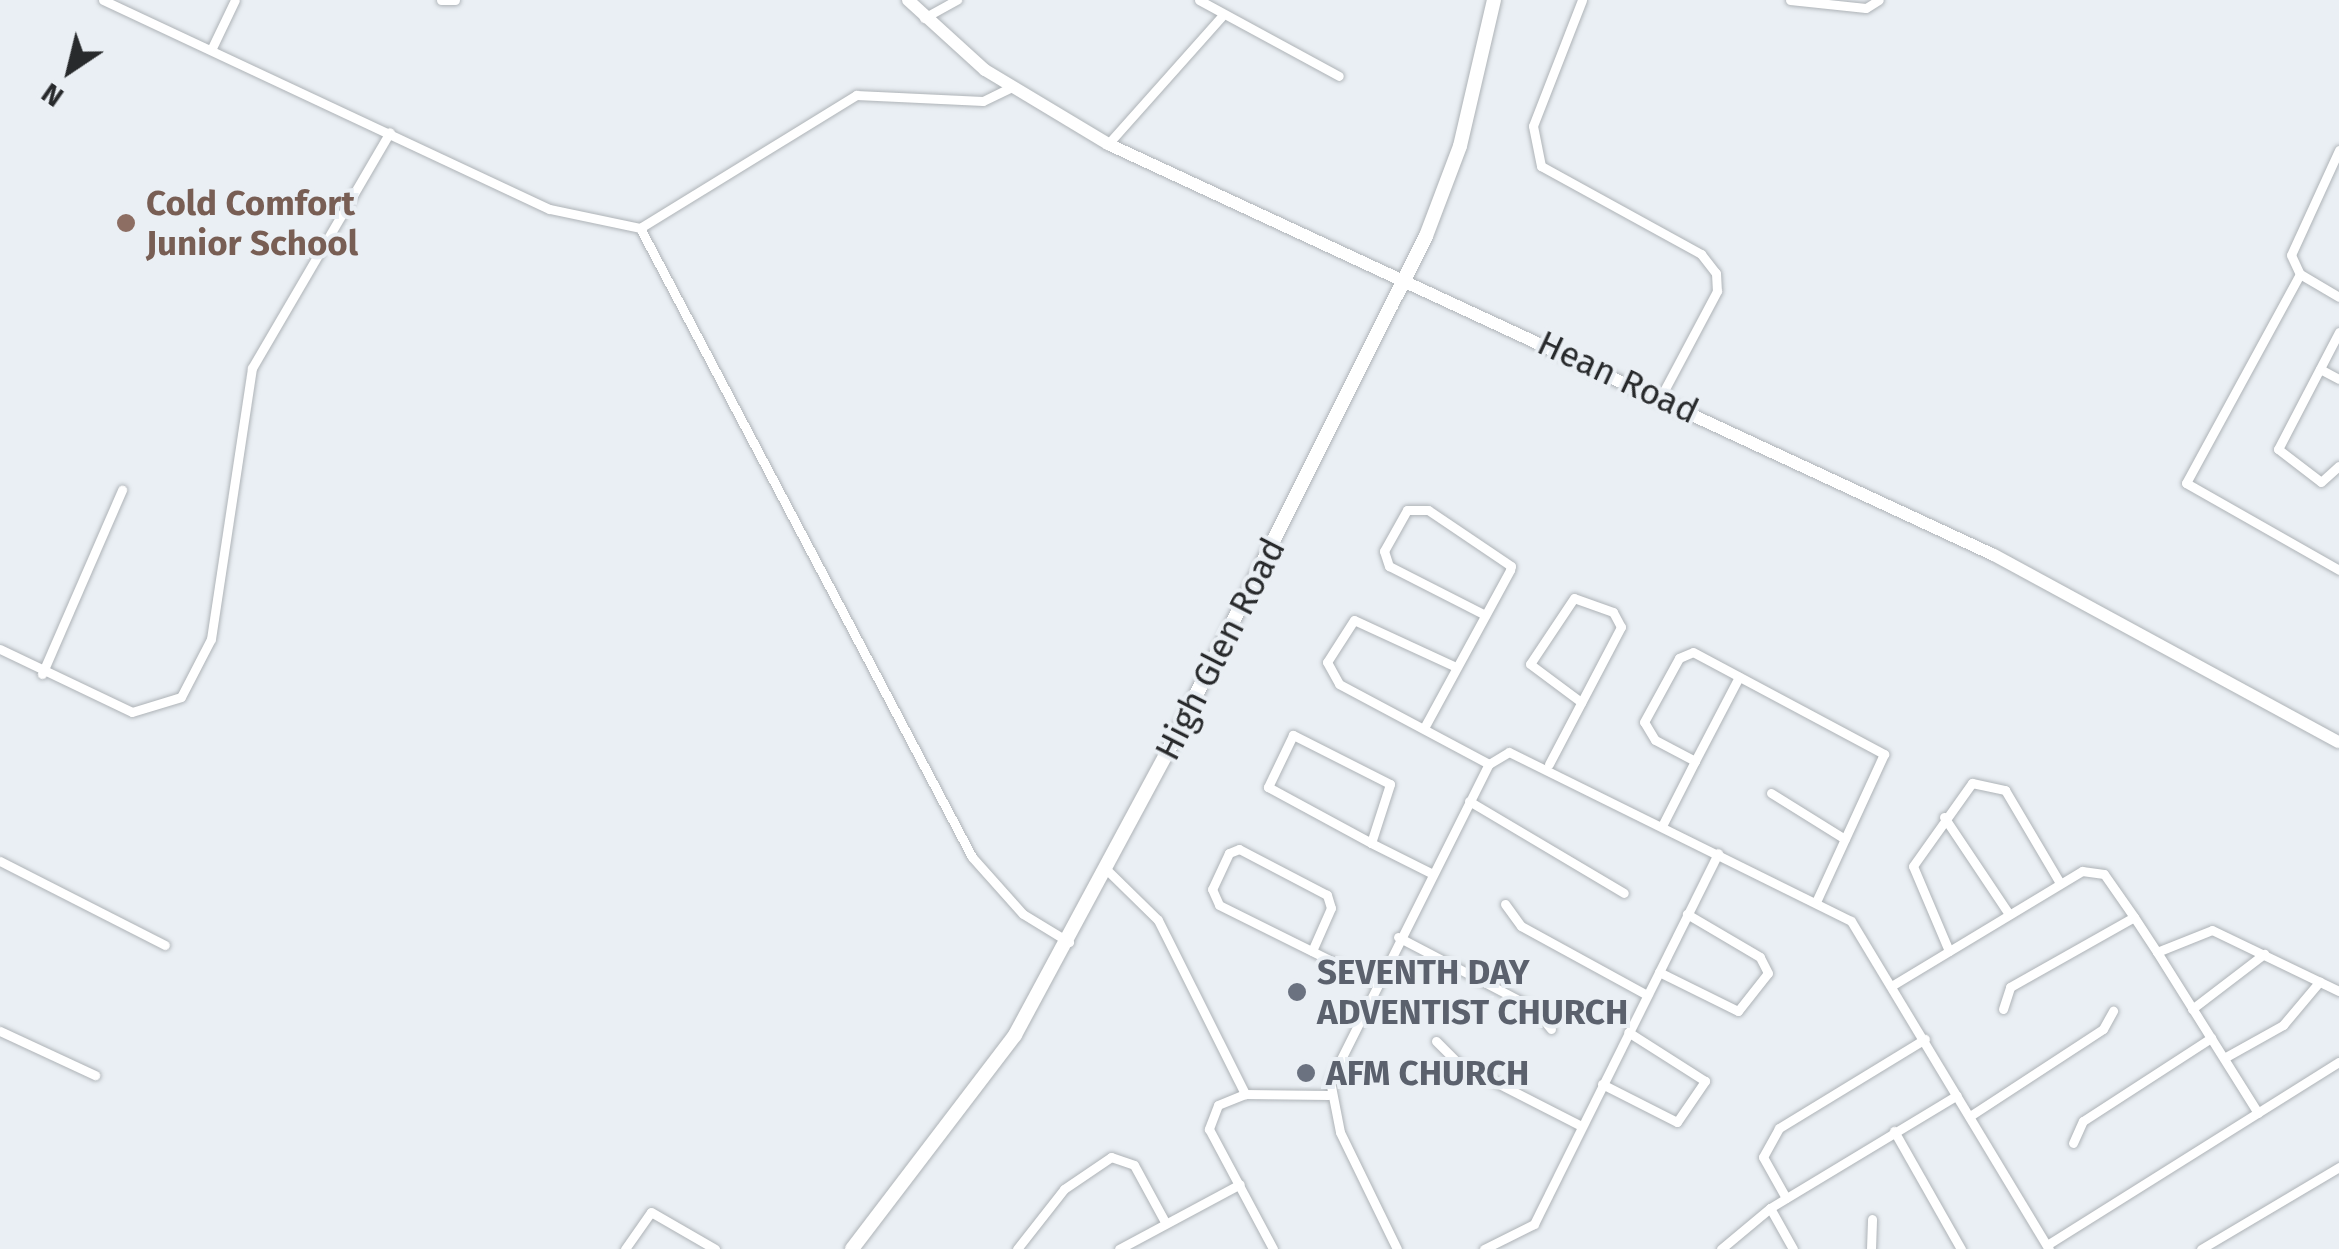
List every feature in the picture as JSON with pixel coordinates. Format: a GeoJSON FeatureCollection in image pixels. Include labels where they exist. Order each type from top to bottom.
{"type":"FeatureCollection","features":[{"type":"Feature","properties":{"kind":"main road","name":"High Glen Road"},"geometry":{"type":"LineString","coordinates":[[852,1249],[946,1136],[1068,942],[1106,870],[1407,280],[1460,146],[1494,0]]}},
{"type":"Feature","properties":{"kind":"street"},"geometry":{"type":"LineString","coordinates":[[103,0],[550,209],[640,228],[856,95],[983,101],[1010,88]]}},
{"type":"Feature","properties":{"kind":"street"},"geometry":{"type":"LineString","coordinates":[[210,50],[234,0]]}},
{"type":"Feature","properties":{"kind":"street"},"geometry":{"type":"LineString","coordinates":[[441,0],[455,0]]}},
{"type":"Feature","properties":{"kind":"street","name":"Hean Road"},"geometry":{"type":"LineString","coordinates":[[908,0],[924,18],[1010,88],[1108,144],[1994,555],[2339,742]]}},
{"type":"Feature","properties":{"kind":"street"},"geometry":{"type":"LineString","coordinates":[[924,18],[957,0]]}},
{"type":"Feature","properties":{"kind":"street"},"geometry":{"type":"LineString","coordinates":[[1199,0],[1222,16],[1339,76]]}},
{"type":"Feature","properties":{"kind":"street"},"geometry":{"type":"LineString","coordinates":[[1582,0],[1533,126],[1541,166],[1701,254],[1716,273],[1717,291],[1660,398]]}},
{"type":"Feature","properties":{"kind":"street"},"geometry":{"type":"LineString","coordinates":[[1790,0],[1866,8],[1879,0]]}},
{"type":"Feature","properties":{"kind":"street"},"geometry":{"type":"LineString","coordinates":[[1108,144],[1222,16]]}},
{"type":"Feature","properties":{"kind":"street"},"geometry":{"type":"LineString","coordinates":[[0,650],[97,702],[148,712],[181,697],[203,666],[252,368],[390,132]]}},
{"type":"Feature","properties":{"kind":"street"},"geometry":{"type":"LineString","coordinates":[[2339,150],[2295,233],[2300,274],[2186,482],[2339,570]]}},
{"type":"Feature","properties":{"kind":"street"},"geometry":{"type":"LineString","coordinates":[[640,228],[972,858],[1023,914],[1068,942]]}},
{"type":"Feature","properties":{"kind":"street"},"geometry":{"type":"LineString","coordinates":[[2300,274],[2339,297]]}},
{"type":"Feature","properties":{"kind":"street"},"geometry":{"type":"LineString","coordinates":[[2339,332],[2279,455],[2321,482],[2339,466]]}},
{"type":"Feature","properties":{"kind":"street"},"geometry":{"type":"LineString","coordinates":[[2320,368],[2339,379]]}},
{"type":"Feature","properties":{"kind":"street"},"geometry":{"type":"LineString","coordinates":[[42,674],[122,490]]}},
{"type":"Feature","properties":{"kind":"street"},"geometry":{"type":"LineString","coordinates":[[1424,728],[1485,615],[1510,563],[1428,510],[1407,510],[1384,550],[1389,566],[1485,615]]}},
{"type":"Feature","properties":{"kind":"street"},"geometry":{"type":"LineString","coordinates":[[1549,764],[1581,702],[1620,622],[1574,598],[1530,664],[1581,702]]}},
{"type":"Feature","properties":{"kind":"street"},"geometry":{"type":"LineString","coordinates":[[1456,667],[1354,620],[1327,662],[1338,684],[1488,764]]}},
{"type":"Feature","properties":{"kind":"street"},"geometry":{"type":"LineString","coordinates":[[1695,760],[1655,740],[1646,716],[1687,652],[1882,750],[1884,766],[1817,900]]}},
{"type":"Feature","properties":{"kind":"street"},"geometry":{"type":"LineString","coordinates":[[1664,824],[1740,677]]}},
{"type":"Feature","properties":{"kind":"street"},"geometry":{"type":"LineString","coordinates":[[1372,843],[1390,784],[1293,735],[1268,787],[1372,843],[1431,873]]}},
{"type":"Feature","properties":{"kind":"street"},"geometry":{"type":"LineString","coordinates":[[1397,1249],[1328,1095],[1374,982],[1488,764],[1509,752],[1549,764],[1851,921],[1894,985],[2048,1247],[2339,1062]]}},
{"type":"Feature","properties":{"kind":"street"},"geometry":{"type":"LineString","coordinates":[[1949,951],[1912,872],[1944,817],[1972,783],[1997,784],[2060,883]]}},
{"type":"Feature","properties":{"kind":"street"},"geometry":{"type":"LineString","coordinates":[[1771,793],[1845,838]]}},
{"type":"Feature","properties":{"kind":"street"},"geometry":{"type":"LineString","coordinates":[[1469,801],[1624,893]]}},
{"type":"Feature","properties":{"kind":"street"},"geometry":{"type":"LineString","coordinates":[[1944,817],[2009,914]]}},
{"type":"Feature","properties":{"kind":"street"},"geometry":{"type":"LineString","coordinates":[[1312,951],[1327,895],[1239,848],[1229,853],[1215,900],[1312,951],[1374,982]]}},
{"type":"Feature","properties":{"kind":"street"},"geometry":{"type":"LineString","coordinates":[[1484,1249],[1534,1224],[1718,853]]}},
{"type":"Feature","properties":{"kind":"street"},"geometry":{"type":"LineString","coordinates":[[0,861],[165,945]]}},
{"type":"Feature","properties":{"kind":"street"},"geometry":{"type":"LineString","coordinates":[[1106,870],[1158,920],[1245,1094]]}},
{"type":"Feature","properties":{"kind":"street"},"geometry":{"type":"LineString","coordinates":[[1894,985],[2060,883],[2104,874],[2258,1113]]}},
{"type":"Feature","properties":{"kind":"street"},"geometry":{"type":"LineString","coordinates":[[1505,904],[1521,926],[1647,995]]}},
{"type":"Feature","properties":{"kind":"street"},"geometry":{"type":"LineString","coordinates":[[1658,972],[1738,1011],[1768,973],[1760,957],[1687,914]]}},
{"type":"Feature","properties":{"kind":"street"},"geometry":{"type":"LineString","coordinates":[[2004,1008],[2010,986],[2134,917]]}},
{"type":"Feature","properties":{"kind":"street"},"geometry":{"type":"LineString","coordinates":[[2157,952],[2206,928],[2339,991]]}},
{"type":"Feature","properties":{"kind":"street"},"geometry":{"type":"LineString","coordinates":[[1398,937],[1534,1008],[1551,1029]]}},
{"type":"Feature","properties":{"kind":"street"},"geometry":{"type":"LineString","coordinates":[[2192,1009],[2264,954]]}},
{"type":"Feature","properties":{"kind":"street"},"geometry":{"type":"LineString","coordinates":[[2224,1058],[2292,1018],[2320,980]]}},
{"type":"Feature","properties":{"kind":"street"},"geometry":{"type":"LineString","coordinates":[[1970,1116],[2103,1030],[2113,1011]]}},
{"type":"Feature","properties":{"kind":"street"},"geometry":{"type":"LineString","coordinates":[[0,1030],[95,1075]]}},
{"type":"Feature","properties":{"kind":"street"},"geometry":{"type":"LineString","coordinates":[[1602,1084],[1677,1122],[1705,1081],[1628,1032]]}},
{"type":"Feature","properties":{"kind":"street"},"geometry":{"type":"LineString","coordinates":[[2073,1142],[2083,1122],[2210,1038]]}},
{"type":"Feature","properties":{"kind":"street"},"geometry":{"type":"LineString","coordinates":[[1786,1198],[1763,1156],[1779,1128],[1924,1039]]}},
{"type":"Feature","properties":{"kind":"street"},"geometry":{"type":"LineString","coordinates":[[1436,1040],[1458,1062],[1581,1126]]}},
{"type":"Feature","properties":{"kind":"street"},"geometry":{"type":"LineString","coordinates":[[1273,1249],[1208,1121],[1218,1105],[1245,1094],[1328,1095]]}},
{"type":"Feature","properties":{"kind":"street"},"geometry":{"type":"LineString","coordinates":[[1721,1249],[1770,1208],[1957,1095]]}},
{"type":"Feature","properties":{"kind":"street"},"geometry":{"type":"LineString","coordinates":[[1894,1130],[1961,1249]]}},
{"type":"Feature","properties":{"kind":"street"},"geometry":{"type":"LineString","coordinates":[[1017,1249],[1064,1189],[1111,1157],[1134,1165],[1164,1220]]}},
{"type":"Feature","properties":{"kind":"street"},"geometry":{"type":"LineString","coordinates":[[2201,1249],[2339,1167]]}},
{"type":"Feature","properties":{"kind":"street"},"geometry":{"type":"LineString","coordinates":[[1119,1249],[1164,1220],[1240,1184]]}},
{"type":"Feature","properties":{"kind":"street"},"geometry":{"type":"LineString","coordinates":[[1770,1208],[1794,1249]]}},
{"type":"Feature","properties":{"kind":"street"},"geometry":{"type":"LineString","coordinates":[[625,1249],[651,1212],[715,1249]]}},
{"type":"Feature","properties":{"kind":"street"},"geometry":{"type":"LineString","coordinates":[[1871,1249],[1872,1219]]}},
{"type":"Feature","properties":{"kind":"place","name":"Cold Comfort Junior School"},"geometry":{"type":"Point","coordinates":[126,223]}},
{"type":"Feature","properties":{"kind":"place","name":"SEVENTH DAY ADVENTIST CHURCH"},"geometry":{"type":"Point","coordinates":[1297,992]}},
{"type":"Feature","properties":{"kind":"place","name":"AFM CHURCH"},"geometry":{"type":"Point","coordinates":[1306,1073]}}]}
